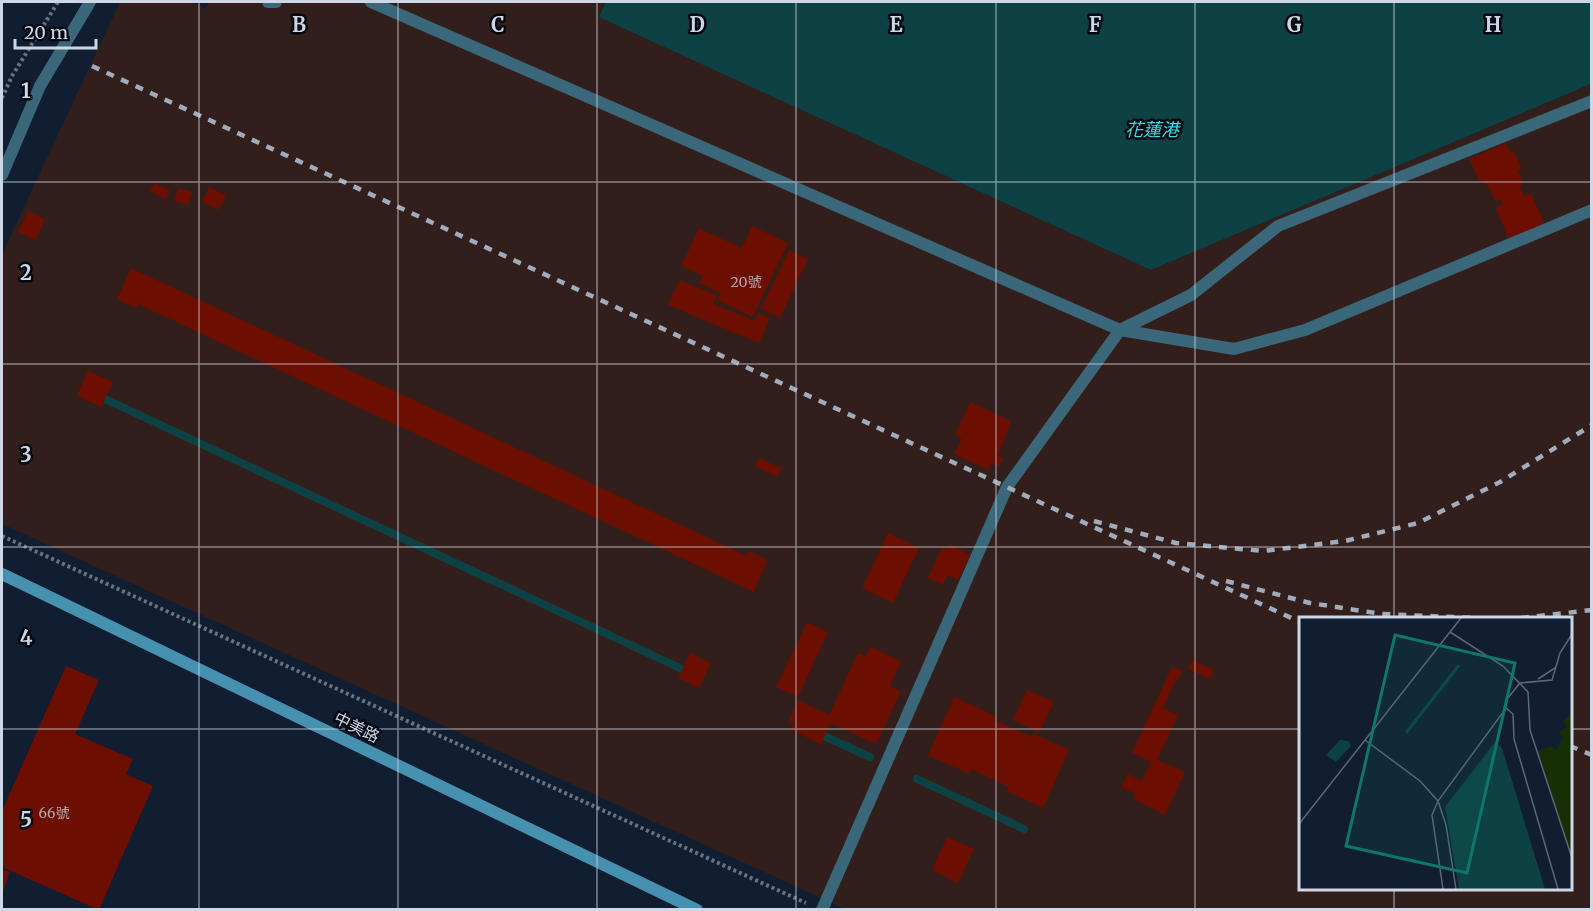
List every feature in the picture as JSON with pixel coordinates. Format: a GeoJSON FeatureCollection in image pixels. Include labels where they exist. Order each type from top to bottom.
{"type":"FeatureCollection","features":[{"type":"Feature","properties":{"kind":"main road","name":"中美路"},"geometry":{"type":"LineString","coordinates":[[2,574],[697,909]]}},
{"type":"Feature","properties":{"kind":"street"},"geometry":{"type":"LineString","coordinates":[[2,175],[40,86],[90,2]]}},
{"type":"Feature","properties":{"kind":"street"},"geometry":{"type":"LineString","coordinates":[[268,2],[276,2]]}},
{"type":"Feature","properties":{"kind":"street"},"geometry":{"type":"LineString","coordinates":[[371,2],[1120,330],[1234,349],[1305,330],[1592,210]]}},
{"type":"Feature","properties":{"kind":"street"},"geometry":{"type":"LineString","coordinates":[[822,909],[1007,488],[1120,330],[1191,295],[1278,226],[1592,101]]}},
{"type":"Feature","properties":{"kind":"path"},"geometry":{"type":"LineString","coordinates":[[2,98],[12,76],[58,2]]}},
{"type":"Feature","properties":{"kind":"path"},"geometry":{"type":"LineString","coordinates":[[2,536],[810,905]]}},
{"type":"Feature","properties":{"kind":"shaded area"},"geometry":{"type":"Polygon","coordinates":[[[120,2],[193,2],[205,9],[209,2],[606,2],[600,17],[1151,270],[1591,84],[1591,909],[845,909],[2,524],[2,254],[120,2]]]}},
{"type":"Feature","properties":{"kind":"water","name":"花蓮港"},"geometry":{"type":"Polygon","coordinates":[[[606,2],[1591,2],[1591,84],[1151,270],[599,17],[606,2]]]}},
{"type":"Feature","properties":{"kind":"building"},"geometry":{"type":"Polygon","coordinates":[[[1506,143],[1510,152],[1514,151],[1522,169],[1518,170],[1524,184],[1519,186],[1524,196],[1531,193],[1545,225],[1509,241],[1496,208],[1503,205],[1500,199],[1495,201],[1488,185],[1479,181],[1469,159],[1506,143]]]}},
{"type":"Feature","properties":{"kind":"building"},"geometry":{"type":"Polygon","coordinates":[[[154,183],[170,190],[166,199],[150,191],[154,183]]]}},
{"type":"Feature","properties":{"kind":"building"},"geometry":{"type":"Polygon","coordinates":[[[209,187],[226,195],[219,210],[202,202],[209,187]]]}},
{"type":"Feature","properties":{"kind":"building"},"geometry":{"type":"Polygon","coordinates":[[[178,188],[192,192],[188,205],[174,201],[178,188]]]}},
{"type":"Feature","properties":{"kind":"building"},"geometry":{"type":"Polygon","coordinates":[[[28,211],[45,219],[35,240],[18,232],[28,211]]]}},
{"type":"Feature","properties":{"kind":"building"},"geometry":{"type":"Polygon","coordinates":[[[752,226],[788,243],[753,317],[717,300],[721,293],[699,283],[703,276],[681,266],[699,228],[742,248],[752,226]]]}},
{"type":"Feature","properties":{"kind":"building"},"geometry":{"type":"Polygon","coordinates":[[[789,250],[808,259],[780,318],[761,309],[789,250]]]}},
{"type":"Feature","properties":{"kind":"building"},"geometry":{"type":"Polygon","coordinates":[[[131,268],[747,556],[749,551],[767,560],[754,592],[138,304],[136,308],[117,299],[131,268]]]}},
{"type":"Feature","properties":{"kind":"building"},"geometry":{"type":"Polygon","coordinates":[[[679,280],[717,295],[713,304],[755,321],[758,313],[770,318],[759,343],[668,305],[679,280]]]}},
{"type":"Feature","properties":{"kind":"building"},"geometry":{"type":"Polygon","coordinates":[[[88,371],[113,382],[101,407],[77,396],[88,371]]]}},
{"type":"Feature","properties":{"kind":"building"},"geometry":{"type":"Polygon","coordinates":[[[970,402],[1011,421],[998,456],[1003,458],[999,467],[991,463],[988,470],[954,454],[962,439],[955,435],[970,402]]]}},
{"type":"Feature","properties":{"kind":"building"},"geometry":{"type":"Polygon","coordinates":[[[759,458],[781,468],[777,477],[755,466],[759,458]]]}},
{"type":"Feature","properties":{"kind":"building"},"geometry":{"type":"Polygon","coordinates":[[[888,533],[919,548],[893,603],[862,588],[888,533]]]}},
{"type":"Feature","properties":{"kind":"building"},"geometry":{"type":"Polygon","coordinates":[[[949,544],[970,555],[958,580],[947,575],[943,585],[928,578],[942,547],[947,549],[949,544]]]}},
{"type":"Feature","properties":{"kind":"building"},"geometry":{"type":"Polygon","coordinates":[[[807,622],[828,632],[798,697],[776,687],[807,622]]]}},
{"type":"Feature","properties":{"kind":"building"},"geometry":{"type":"Polygon","coordinates":[[[870,647],[901,661],[890,686],[901,691],[876,744],[830,723],[821,744],[791,730],[794,724],[789,721],[798,700],[829,715],[858,653],[865,656],[870,647]]]}},
{"type":"Feature","properties":{"kind":"building"},"geometry":{"type":"Polygon","coordinates":[[[690,653],[711,663],[699,688],[678,678],[690,653]]]}},
{"type":"Feature","properties":{"kind":"building"},"geometry":{"type":"Polygon","coordinates":[[[1192,660],[1214,670],[1210,679],[1188,669],[1192,660]]]}},
{"type":"Feature","properties":{"kind":"building"},"geometry":{"type":"Polygon","coordinates":[[[66,666],[99,680],[75,734],[133,759],[126,774],[153,786],[99,910],[2,867],[2,811],[66,666]]]}},
{"type":"Feature","properties":{"kind":"building"},"geometry":{"type":"Polygon","coordinates":[[[1172,667],[1182,671],[1163,708],[1178,715],[1157,760],[1185,772],[1165,815],[1133,799],[1136,794],[1121,787],[1128,774],[1142,781],[1151,762],[1132,753],[1172,667]]]}},
{"type":"Feature","properties":{"kind":"building"},"geometry":{"type":"Polygon","coordinates":[[[1027,690],[1054,702],[1039,733],[1013,720],[1027,690]]]}},
{"type":"Feature","properties":{"kind":"building"},"geometry":{"type":"Polygon","coordinates":[[[954,697],[996,716],[994,720],[1032,737],[1034,734],[1069,750],[1043,808],[1007,791],[1009,787],[971,769],[969,774],[928,755],[954,697]]]}},
{"type":"Feature","properties":{"kind":"building"},"geometry":{"type":"Polygon","coordinates":[[[947,837],[974,849],[958,883],[932,870],[947,837]]]}},
{"type":"Feature","properties":{"kind":"building"},"geometry":{"type":"Polygon","coordinates":[[[2,869],[10,872],[2,895],[2,869]]]}},
{"type":"Feature","properties":{"kind":"waterway"},"geometry":{"type":"LineString","coordinates":[[105,399],[682,669]]}},
{"type":"Feature","properties":{"kind":"waterway"},"geometry":{"type":"LineString","coordinates":[[824,736],[870,757]]}},
{"type":"Feature","properties":{"kind":"waterway"},"geometry":{"type":"LineString","coordinates":[[917,779],[1024,829]]}},
{"type":"Feature","properties":{"kind":"railway"},"geometry":{"type":"LineString","coordinates":[[92,66],[1299,622]]}},
{"type":"Feature","properties":{"kind":"railway"},"geometry":{"type":"LineString","coordinates":[[1094,521],[1176,543],[1263,551],[1345,541],[1418,523],[1500,482],[1592,425]]}},
{"type":"Feature","properties":{"kind":"railway"},"geometry":{"type":"LineString","coordinates":[[1226,581],[1310,603],[1382,614],[1452,617]]}},
{"type":"Feature","properties":{"kind":"railway"},"geometry":{"type":"LineString","coordinates":[[1530,617],[1592,610]]}},
{"type":"Feature","properties":{"kind":"railway"},"geometry":{"type":"LineString","coordinates":[[1572,747],[1592,755]]}}]}
